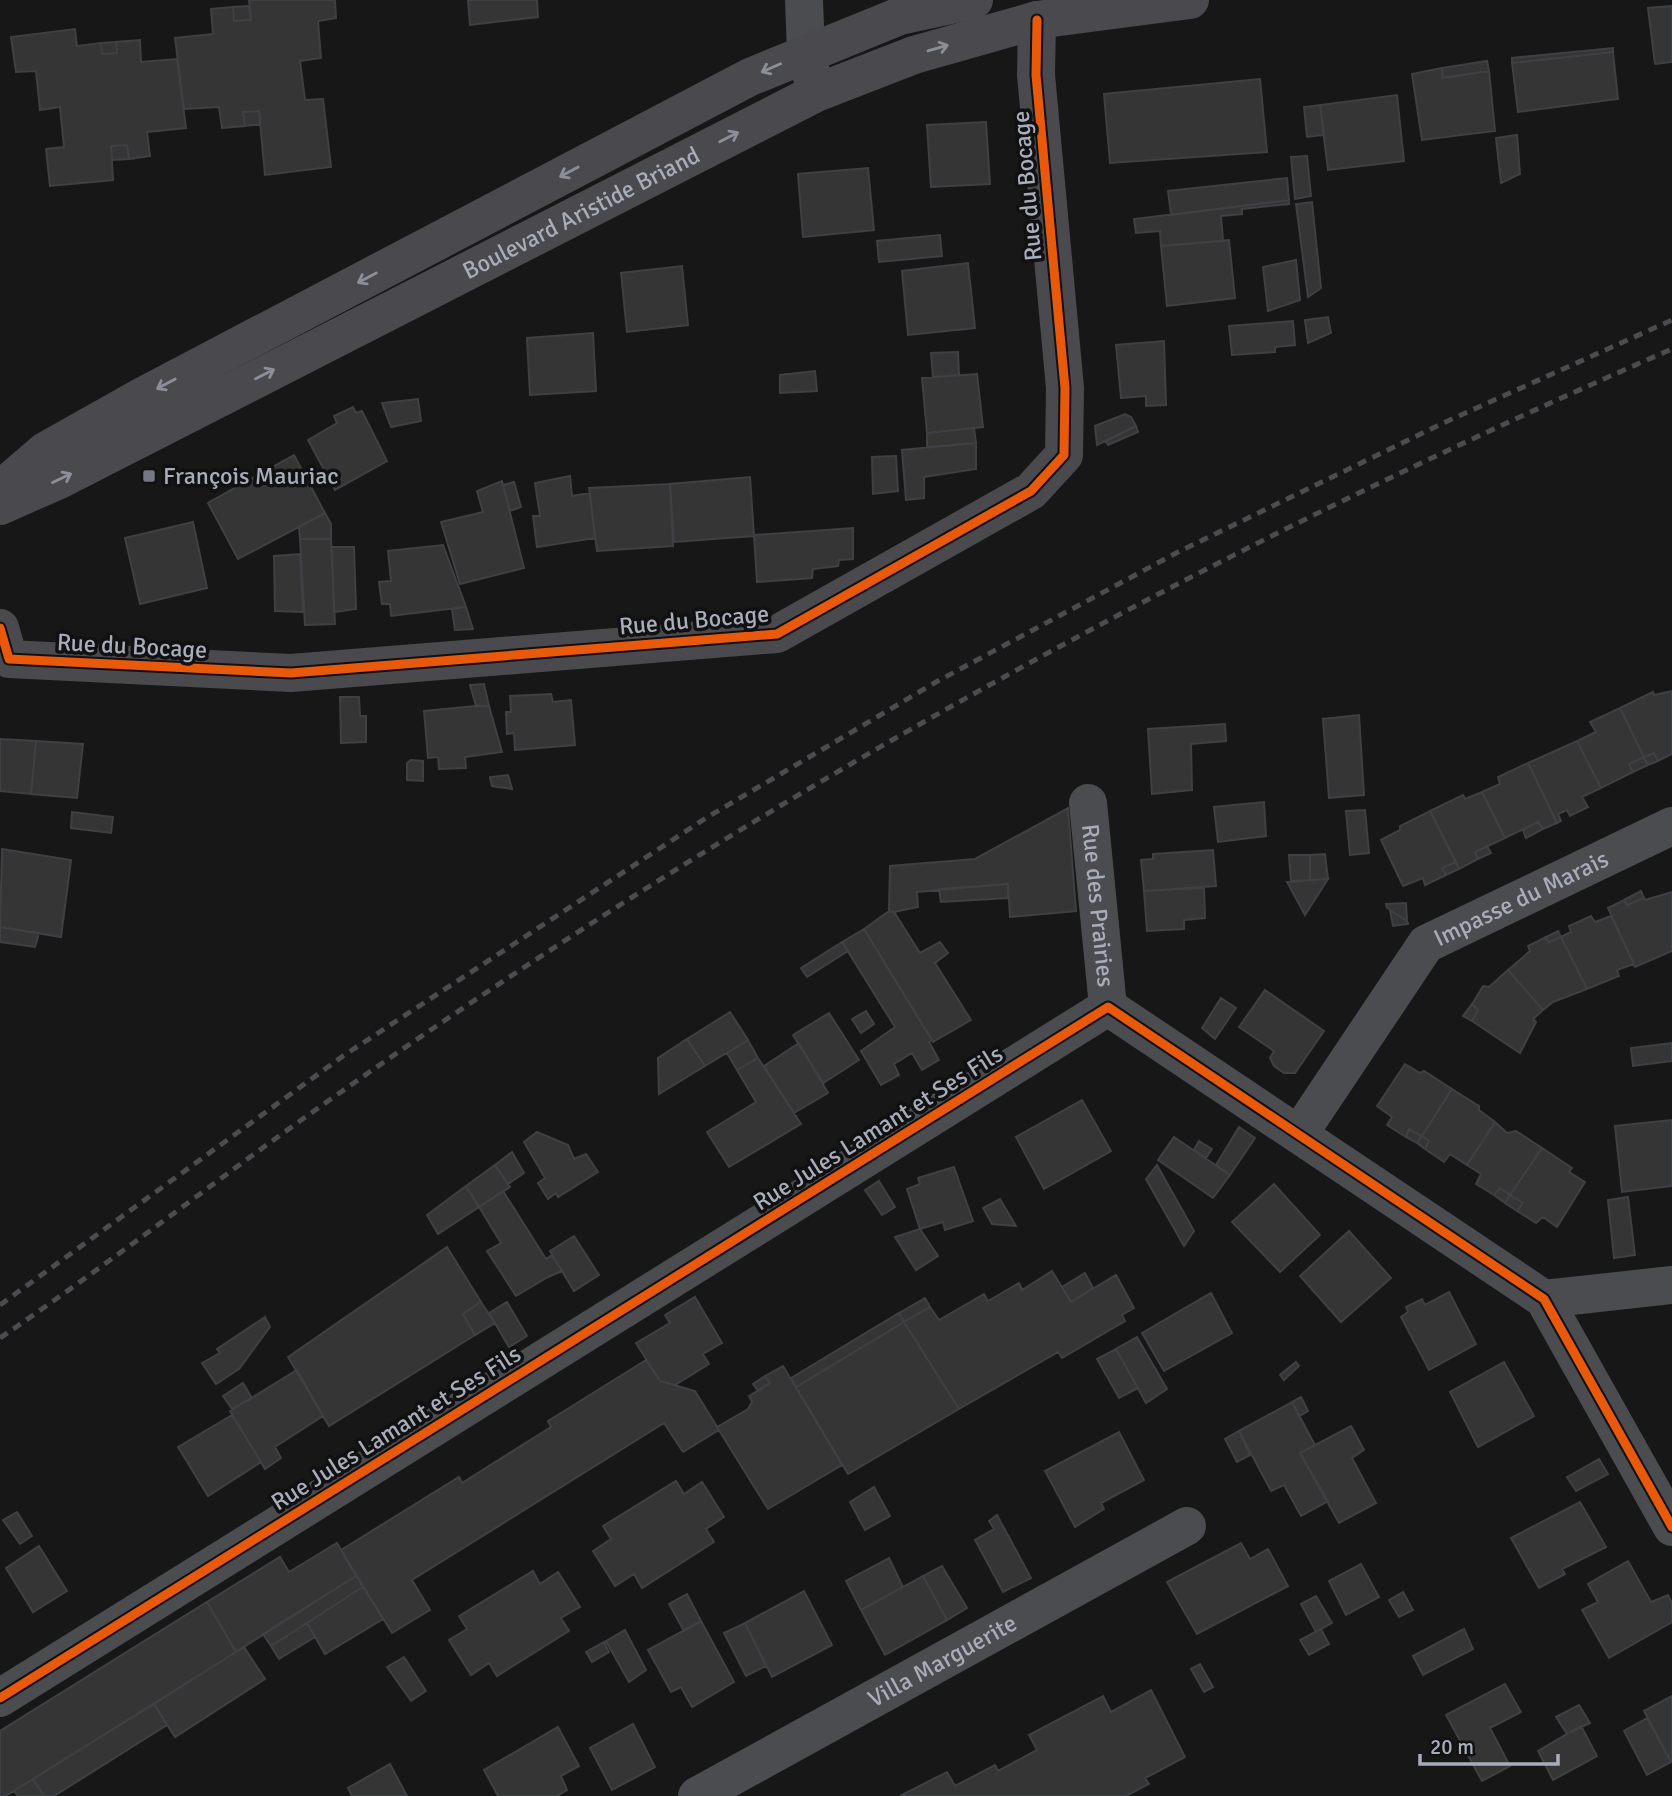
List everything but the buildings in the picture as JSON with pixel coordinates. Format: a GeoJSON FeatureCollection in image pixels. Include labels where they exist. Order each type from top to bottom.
{"type":"FeatureCollection","features":[{"type":"Feature","properties":{"kind":"main road","name":"Boulevard Aristide Briand"},"geometry":{"type":"LineString","coordinates":[[0,490],[45,451],[141,397],[750,77],[900,16],[974,0]]}},
{"type":"Feature","properties":{"kind":"main road","name":"Boulevard Aristide Briand"},"geometry":{"type":"LineString","coordinates":[[0,506],[59,480],[816,93],[914,55],[1037,20],[1190,0]]}},
{"type":"Feature","properties":{"kind":"main road","name":"Rue du Bocage"},"geometry":{"type":"LineString","coordinates":[[3,649],[291,673],[778,634],[1031,491],[1064,455],[1065,442],[1065,388],[1036,75],[1037,20]]}},
{"type":"Feature","properties":{"kind":"street"},"geometry":{"type":"LineString","coordinates":[[804,0],[806,52],[816,93]]}},
{"type":"Feature","properties":{"kind":"street","name":"Rue des Prairies"},"geometry":{"type":"LineString","coordinates":[[1088,803],[1108,1007]]}},
{"type":"Feature","properties":{"kind":"street","name":"Impasse du Marais"},"geometry":{"type":"LineString","coordinates":[[1299,1133],[1426,944],[1672,826]]}},
{"type":"Feature","properties":{"kind":"street"},"geometry":{"type":"LineString","coordinates":[[1108,1007],[1544,1299],[1672,1527]]}},
{"type":"Feature","properties":{"kind":"street","name":"Rue Jules Lamant et Ses Fils"},"geometry":{"type":"LineString","coordinates":[[0,1698],[1108,1007]]}},
{"type":"Feature","properties":{"kind":"street"},"geometry":{"type":"LineString","coordinates":[[1544,1299],[1672,1285]]}},
{"type":"Feature","properties":{"kind":"street","name":"Villa Marguerite"},"geometry":{"type":"LineString","coordinates":[[697,1796],[1187,1526]]}},
{"type":"Feature","properties":{"kind":"railway"},"geometry":{"type":"LineString","coordinates":[[0,1305],[343,1056],[706,818],[936,682],[1180,551],[1441,424],[1672,320]]}},
{"type":"Feature","properties":{"kind":"railway"},"geometry":{"type":"LineString","coordinates":[[0,1338],[298,1122],[474,1001],[609,912],[866,755],[997,681],[1263,540],[1535,410],[1672,349]]}},
{"type":"Feature","properties":{"kind":"cycle path"},"geometry":{"type":"LineString","coordinates":[[0,628],[9,659],[291,673],[777,634],[1031,491],[1064,455],[1065,388],[1036,75],[1037,20]]}},
{"type":"Feature","properties":{"kind":"cycle path"},"geometry":{"type":"LineString","coordinates":[[0,1698],[1108,1007],[1544,1299],[1672,1527]]}},
{"type":"Feature","properties":{"kind":"place","name":"François Mauriac"},"geometry":{"type":"Point","coordinates":[149,476]}}]}
